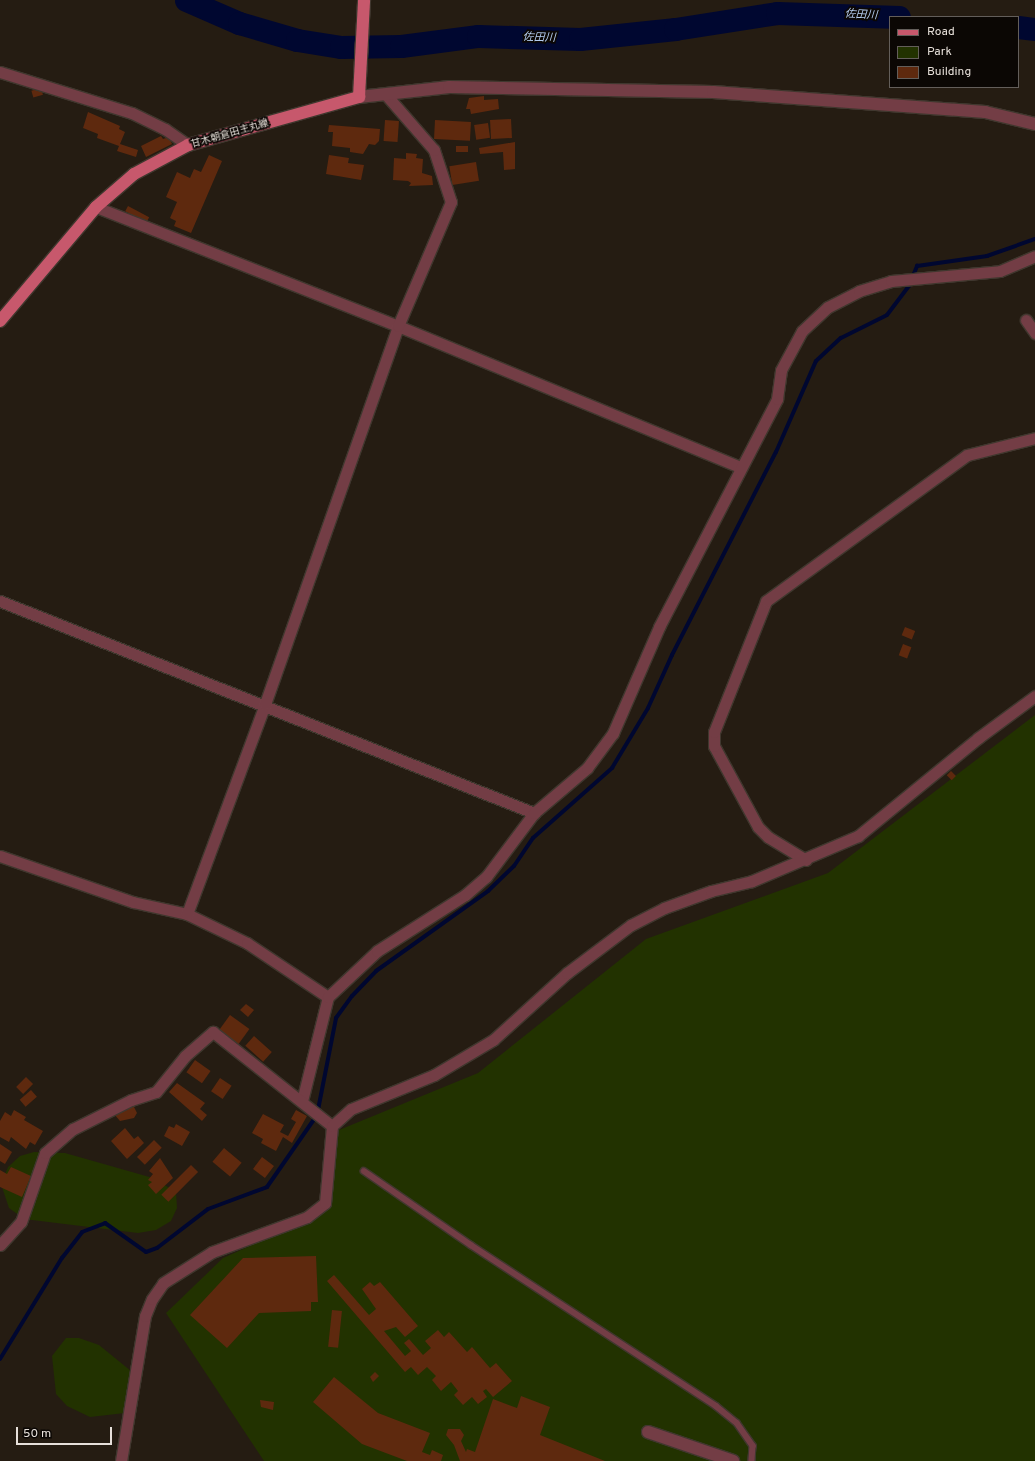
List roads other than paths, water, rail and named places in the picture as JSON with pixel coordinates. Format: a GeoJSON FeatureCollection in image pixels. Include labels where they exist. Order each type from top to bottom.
{"type":"FeatureCollection","features":[{"type":"Feature","properties":{"kind":"main road"},"geometry":{"type":"LineString","coordinates":[[359,98],[364,0]]}},
{"type":"Feature","properties":{"kind":"main road","name":"甘木朝倉田主丸線"},"geometry":{"type":"LineString","coordinates":[[0,321],[96,207],[134,174],[188,145],[359,98]]}},
{"type":"Feature","properties":{"kind":"street"},"geometry":{"type":"LineString","coordinates":[[0,72],[132,113],[188,145]]}},
{"type":"Feature","properties":{"kind":"street"},"geometry":{"type":"LineString","coordinates":[[359,98],[386,96],[448,87],[713,92],[985,112],[1035,124]]}},
{"type":"Feature","properties":{"kind":"street"},"geometry":{"type":"LineString","coordinates":[[187,914],[265,704],[398,326],[451,202],[434,150],[386,96]]}},
{"type":"Feature","properties":{"kind":"street"},"geometry":{"type":"LineString","coordinates":[[96,207],[398,326],[740,467]]}},
{"type":"Feature","properties":{"kind":"street"},"geometry":{"type":"LineString","coordinates":[[302,1101],[328,997],[377,951],[465,895],[486,877],[534,813],[587,768],[613,733],[659,627],[740,467],[777,399],[784,363],[802,331],[828,307],[859,291],[891,281],[1000,271],[1035,256]]}},
{"type":"Feature","properties":{"kind":"street"},"geometry":{"type":"LineString","coordinates":[[1026,320],[1035,333]]}},
{"type":"Feature","properties":{"kind":"street"},"geometry":{"type":"LineString","coordinates":[[806,860],[768,837],[758,827],[714,746],[714,732],[766,601],[967,455],[1035,438]]}},
{"type":"Feature","properties":{"kind":"street"},"geometry":{"type":"LineString","coordinates":[[0,601],[265,704],[534,813]]}},
{"type":"Feature","properties":{"kind":"street"},"geometry":{"type":"LineString","coordinates":[[121,1461],[145,1316],[152,1299],[163,1283],[212,1252],[307,1217],[325,1203],[332,1126],[350,1109],[434,1075],[493,1040],[567,973],[631,925],[670,906],[752,881],[806,860],[858,836],[978,738],[1035,696]]}},
{"type":"Feature","properties":{"kind":"street"},"geometry":{"type":"LineString","coordinates":[[0,856],[133,902],[187,914],[247,943],[328,997]]}},
{"type":"Feature","properties":{"kind":"street"},"geometry":{"type":"LineString","coordinates":[[0,1245],[21,1222],[45,1153],[73,1129],[132,1100],[156,1092],[185,1056],[213,1032],[332,1126]]}},
{"type":"Feature","properties":{"kind":"street"},"geometry":{"type":"LineString","coordinates":[[648,1432],[733,1461]]}},
{"type":"Feature","properties":{"kind":"lane"},"geometry":{"type":"LineString","coordinates":[[364,1171],[471,1245],[716,1406],[737,1423],[753,1446],[752,1461]]}},
{"type":"Feature","properties":{"kind":"waterway","name":"佐田川"},"geometry":{"type":"LineString","coordinates":[[186,0],[239,23],[297,40],[341,47],[401,46],[478,36],[580,39],[675,29],[777,13],[889,17]]}},
{"type":"Feature","properties":{"kind":"waterway","name":"佐田川"},"geometry":{"type":"LineString","coordinates":[[1019,27],[1035,29]]}},
{"type":"Feature","properties":{"kind":"waterway"},"geometry":{"type":"LineString","coordinates":[[0,1359],[62,1258],[82,1232],[105,1223],[146,1252],[157,1248],[208,1209],[267,1187],[317,1115],[336,1018],[352,996],[376,971],[488,891],[514,866],[533,838],[612,768],[648,708],[672,655],[776,452],[816,361],[841,338],[887,315],[909,286],[917,266],[987,256],[1035,239]]}}]}
